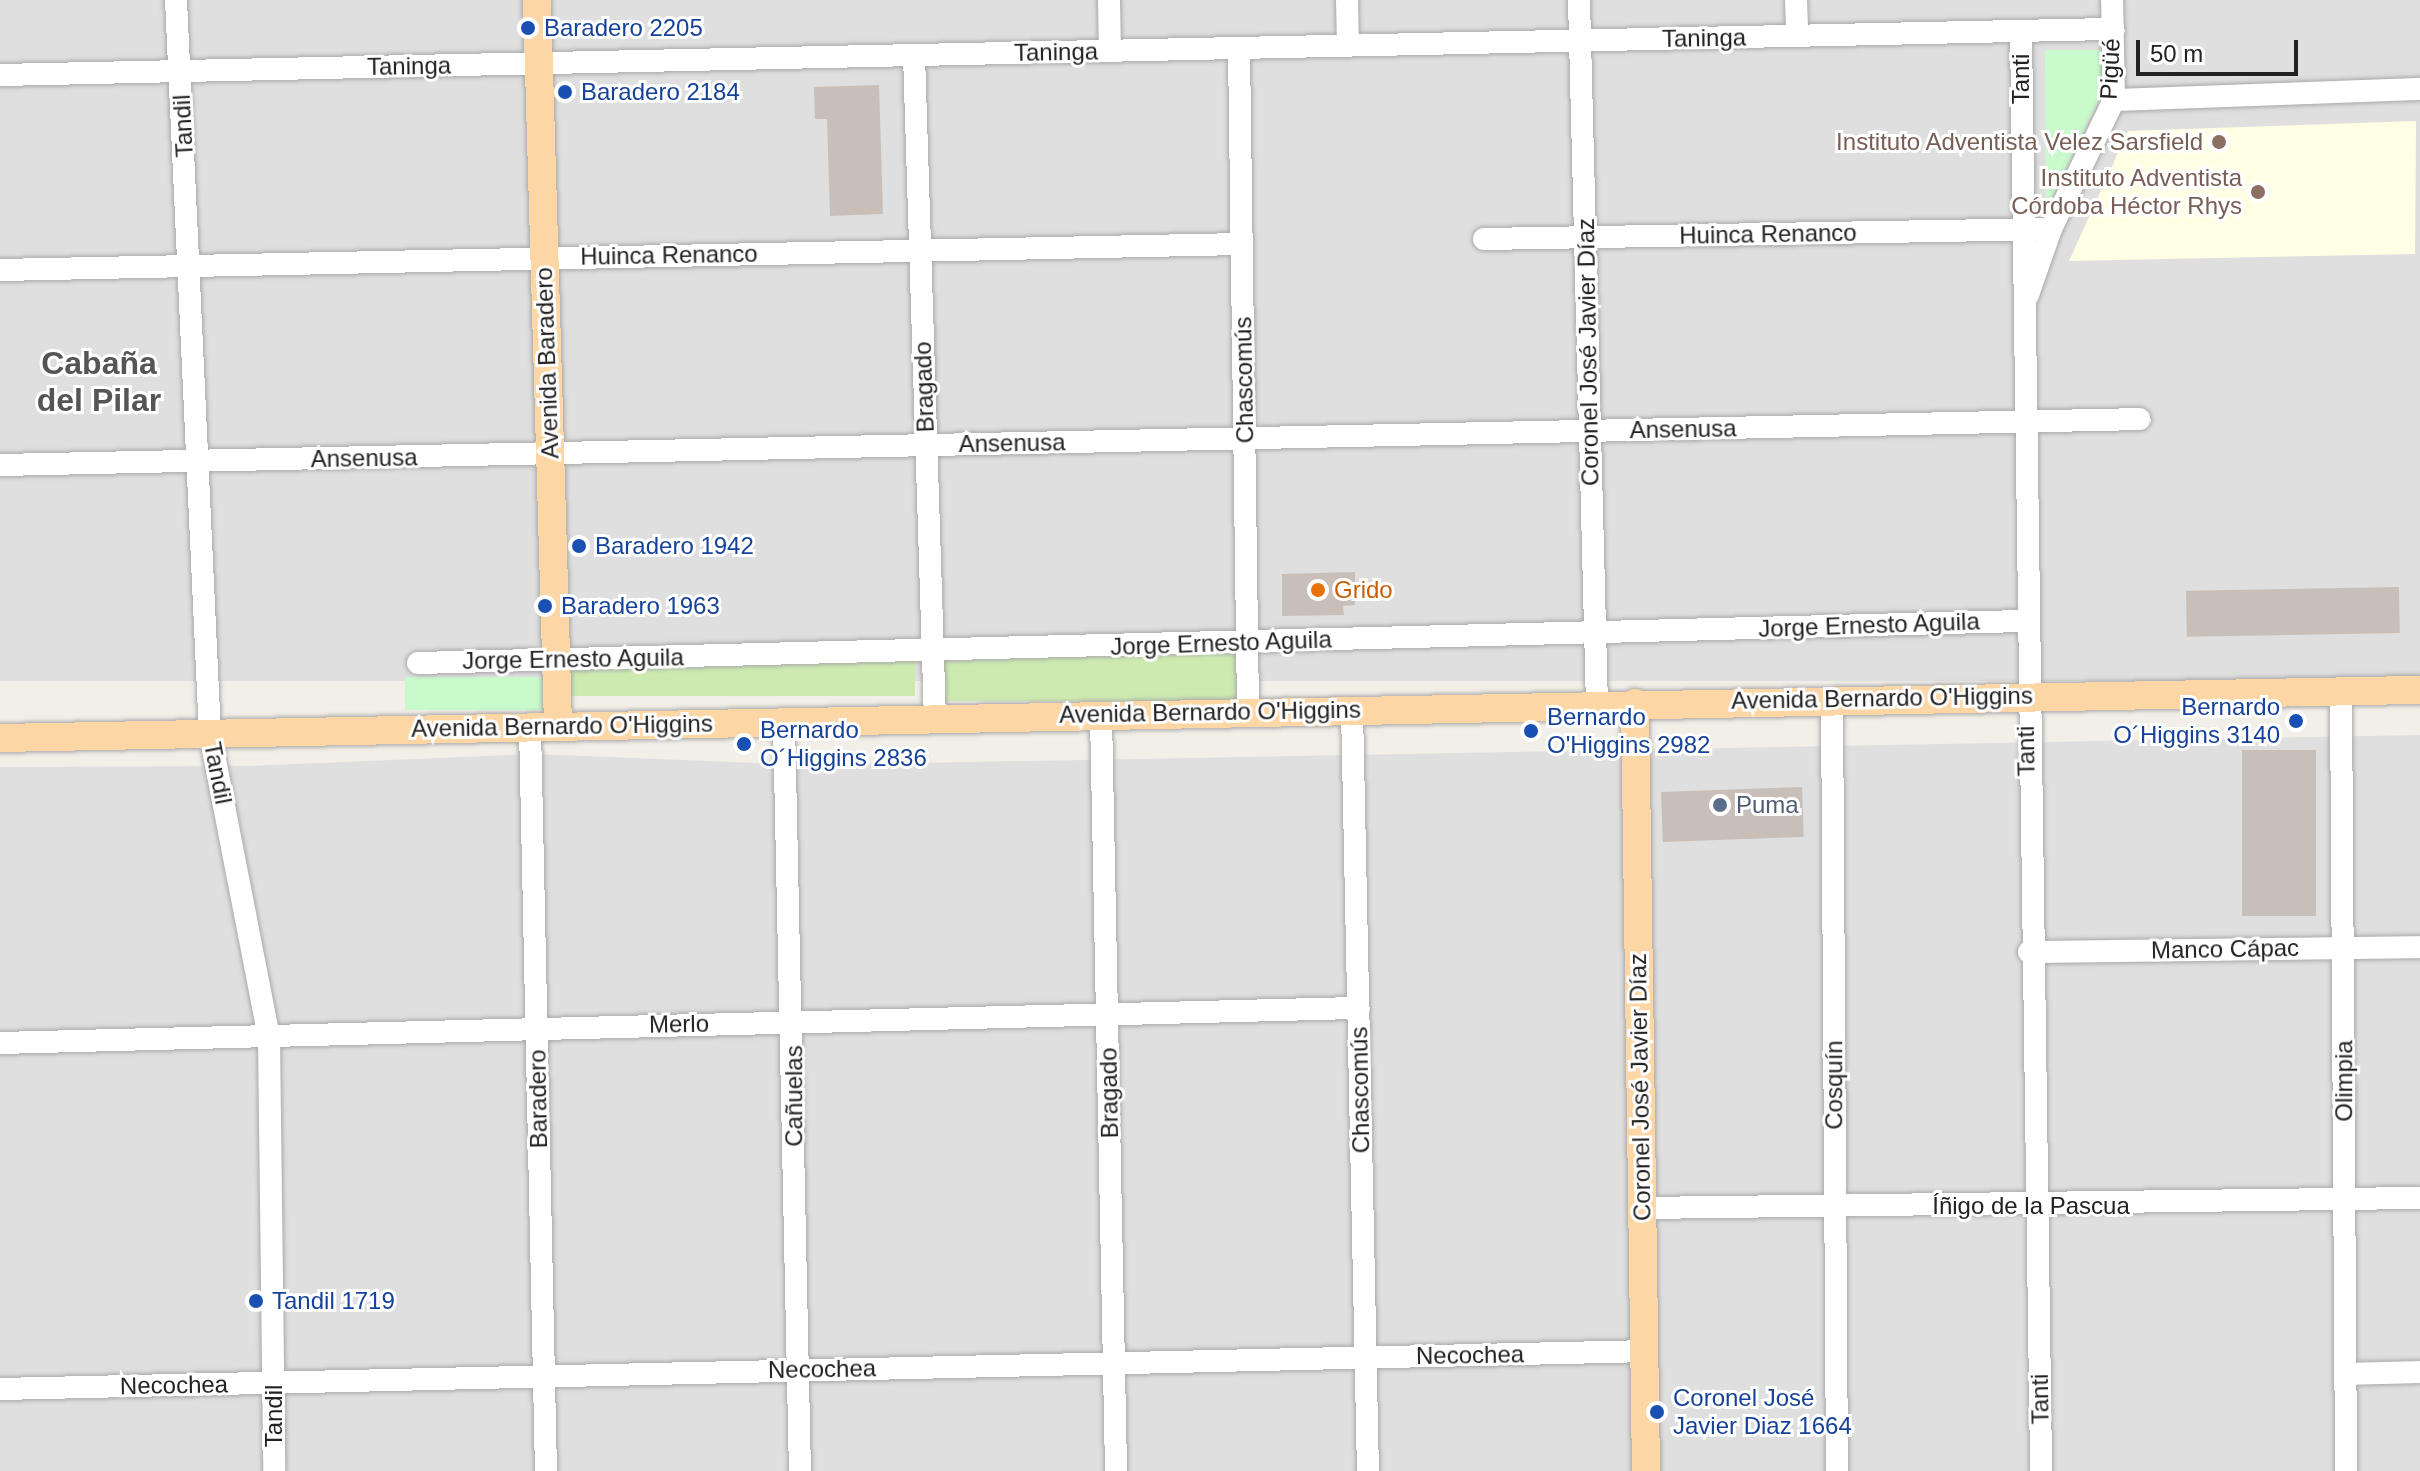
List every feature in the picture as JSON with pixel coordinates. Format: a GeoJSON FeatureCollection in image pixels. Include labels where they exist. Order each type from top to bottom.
{"type":"FeatureCollection","features":[{"type":"Feature","properties":{"kind":"main road","name":"Avenida Baradero"},"geometry":{"type":"LineString","coordinates":[[537,0],[558,726]]}},
{"type":"Feature","properties":{"kind":"main road","name":"Avenida Bernardo O'Higgins"},"geometry":{"type":"LineString","coordinates":[[0,738],[2026,695],[2420,690]]}},
{"type":"Feature","properties":{"kind":"main road","name":"Coronel José Javier Díaz"},"geometry":{"type":"LineString","coordinates":[[1635,703],[1646,1471]]}},
{"type":"Feature","properties":{"kind":"street","name":"Tandil"},"geometry":{"type":"LineString","coordinates":[[176,0],[210,734],[269,1037],[274,1471]]}},
{"type":"Feature","properties":{"kind":"street"},"geometry":{"type":"LineString","coordinates":[[1109,0],[1110,51]]}},
{"type":"Feature","properties":{"kind":"street"},"geometry":{"type":"LineString","coordinates":[[1347,0],[1348,46]]}},
{"type":"Feature","properties":{"kind":"street","name":"Coronel José Javier Díaz"},"geometry":{"type":"LineString","coordinates":[[1579,0],[1597,704]]}},
{"type":"Feature","properties":{"kind":"street"},"geometry":{"type":"LineString","coordinates":[[1796,0],[1797,36]]}},
{"type":"Feature","properties":{"kind":"street","name":"Pigüé"},"geometry":{"type":"LineString","coordinates":[[2022,311],[2051,229],[2114,100],[2112,0]]}},
{"type":"Feature","properties":{"kind":"street","name":"Taninga"},"geometry":{"type":"LineString","coordinates":[[0,75],[2113,29]]}},
{"type":"Feature","properties":{"kind":"street","name":"Tanti"},"geometry":{"type":"LineString","coordinates":[[2021,32],[2029,952],[2041,1471]]}},
{"type":"Feature","properties":{"kind":"street","name":"Chascomús"},"geometry":{"type":"LineString","coordinates":[[1239,48],[1248,712]]}},
{"type":"Feature","properties":{"kind":"street","name":"Bragado"},"geometry":{"type":"LineString","coordinates":[[914,55],[935,718]]}},
{"type":"Feature","properties":{"kind":"street"},"geometry":{"type":"LineString","coordinates":[[2114,100],[2420,89]]}},
{"type":"Feature","properties":{"kind":"street","name":"Huinca Renanco"},"geometry":{"type":"LineString","coordinates":[[1484,239],[2051,229]]}},
{"type":"Feature","properties":{"kind":"street","name":"Huinca Renanco"},"geometry":{"type":"LineString","coordinates":[[0,270],[1242,244]]}},
{"type":"Feature","properties":{"kind":"street","name":"Ansenusa"},"geometry":{"type":"LineString","coordinates":[[0,465],[2140,419]]}},
{"type":"Feature","properties":{"kind":"street","name":"Jorge Ernesto Aguila"},"geometry":{"type":"LineString","coordinates":[[418,663],[2025,621]]}},
{"type":"Feature","properties":{"kind":"street","name":"Olimpia"},"geometry":{"type":"LineString","coordinates":[[2341,692],[2346,1471]]}},
{"type":"Feature","properties":{"kind":"street","name":"Cosquín"},"geometry":{"type":"LineString","coordinates":[[1832,699],[1837,1471]]}},
{"type":"Feature","properties":{"kind":"street","name":"Chascomús"},"geometry":{"type":"LineString","coordinates":[[1352,709],[1368,1471]]}},
{"type":"Feature","properties":{"kind":"street","name":"Bragado"},"geometry":{"type":"LineString","coordinates":[[1101,715],[1116,1471]]}},
{"type":"Feature","properties":{"kind":"street","name":"Cañuelas"},"geometry":{"type":"LineString","coordinates":[[784,722],[793,1022],[796,1370],[800,1471]]}},
{"type":"Feature","properties":{"kind":"street","name":"Baradero"},"geometry":{"type":"LineString","coordinates":[[530,727],[546,1471]]}},
{"type":"Feature","properties":{"kind":"street","name":"Manco Cápac"},"geometry":{"type":"LineString","coordinates":[[2029,952],[2420,947]]}},
{"type":"Feature","properties":{"kind":"street","name":"Merlo"},"geometry":{"type":"LineString","coordinates":[[0,1043],[1359,1008]]}},
{"type":"Feature","properties":{"kind":"street","name":"Íñigo de la Pascua"},"geometry":{"type":"LineString","coordinates":[[1642,1208],[2036,1208],[2420,1198]]}},
{"type":"Feature","properties":{"kind":"street","name":"Necochea"},"geometry":{"type":"LineString","coordinates":[[0,1389],[1644,1351]]}},
{"type":"Feature","properties":{"kind":"street"},"geometry":{"type":"LineString","coordinates":[[2345,1374],[2420,1372]]}},
{"type":"Feature","properties":{"kind":"shaded area"},"geometry":{"type":"Polygon","coordinates":[[[0,0],[2420,0],[2420,681],[0,681],[0,0]]]}},
{"type":"Feature","properties":{"kind":"shaded area","name":"Instituto Adventista Córdoba Héctor Rhys"},"geometry":{"type":"Polygon","coordinates":[[[2416,121],[2415,254],[2069,261],[2128,131],[2416,121]]]}},
{"type":"Feature","properties":{"kind":"shaded area"},"geometry":{"type":"Polygon","coordinates":[[[2420,735],[2420,1471],[0,1471],[0,767],[249,766],[534,754],[809,765],[2420,735]]]}},
{"type":"Feature","properties":{"kind":"green space"},"geometry":{"type":"Polygon","coordinates":[[[2045,50],[2103,50],[2103,91],[2046,211],[2045,50]]]}},
{"type":"Feature","properties":{"kind":"green space"},"geometry":{"type":"Polygon","coordinates":[[[939,651],[1242,651],[1242,701],[939,701],[939,651]]]}},
{"type":"Feature","properties":{"kind":"green space"},"geometry":{"type":"Polygon","coordinates":[[[569,656],[915,656],[915,696],[569,696],[569,656]]]}},
{"type":"Feature","properties":{"kind":"green space"},"geometry":{"type":"Polygon","coordinates":[[[405,677],[546,677],[546,710],[405,710],[405,677]]]}},
{"type":"Feature","properties":{"kind":"building"},"geometry":{"type":"Polygon","coordinates":[[[879,85],[883,214],[830,216],[827,119],[815,119],[814,87],[879,85]]]}},
{"type":"Feature","properties":{"kind":"building","name":"Grido"},"geometry":{"type":"Polygon","coordinates":[[[1355,572],[1355,605],[1343,606],[1344,615],[1282,616],[1282,574],[1355,572]]]}},
{"type":"Feature","properties":{"kind":"building"},"geometry":{"type":"Polygon","coordinates":[[[2399,587],[2400,633],[2187,637],[2186,591],[2399,587]]]}},
{"type":"Feature","properties":{"kind":"building"},"geometry":{"type":"Polygon","coordinates":[[[2242,750],[2316,750],[2316,916],[2242,916],[2242,750]]]}},
{"type":"Feature","properties":{"kind":"building"},"geometry":{"type":"Polygon","coordinates":[[[1802,787],[1804,837],[1663,842],[1661,792],[1802,787]]]}},
{"type":"Feature","properties":{"kind":"place","name":"Baradero 2205"},"geometry":{"type":"Point","coordinates":[528,28]}},
{"type":"Feature","properties":{"kind":"place","name":"Baradero 2184"},"geometry":{"type":"Point","coordinates":[565,92]}},
{"type":"Feature","properties":{"kind":"place","name":"Instituto Adventista Velez Sarsfield"},"geometry":{"type":"Point","coordinates":[2219,142]}},
{"type":"Feature","properties":{"kind":"place","name":"Instituto Adventista Córdoba Héctor Rhys"},"geometry":{"type":"Point","coordinates":[2258,192]}},
{"type":"Feature","properties":{"kind":"place","name":"Baradero 1942"},"geometry":{"type":"Point","coordinates":[579,546]}},
{"type":"Feature","properties":{"kind":"place","name":"Grido"},"geometry":{"type":"Point","coordinates":[1318,590]}},
{"type":"Feature","properties":{"kind":"place","name":"Baradero 1963"},"geometry":{"type":"Point","coordinates":[545,606]}},
{"type":"Feature","properties":{"kind":"place","name":"Bernardo O´Higgins 3140"},"geometry":{"type":"Point","coordinates":[2296,721]}},
{"type":"Feature","properties":{"kind":"place","name":"Bernardo O'Higgins 2982"},"geometry":{"type":"Point","coordinates":[1531,731]}},
{"type":"Feature","properties":{"kind":"place","name":"Bernardo O´Higgins 2836"},"geometry":{"type":"Point","coordinates":[744,744]}},
{"type":"Feature","properties":{"kind":"place","name":"Puma"},"geometry":{"type":"Point","coordinates":[1720,805]}},
{"type":"Feature","properties":{"kind":"place","name":"Tandil 1719"},"geometry":{"type":"Point","coordinates":[256,1301]}},
{"type":"Feature","properties":{"kind":"place","name":"Coronel José Javier Diaz 1664"},"geometry":{"type":"Point","coordinates":[1657,1412]}},
{"type":"Feature","properties":{"kind":"district","name":"Cabaña del Pilar"},"geometry":{"type":"Point","coordinates":[99,382]}}]}
